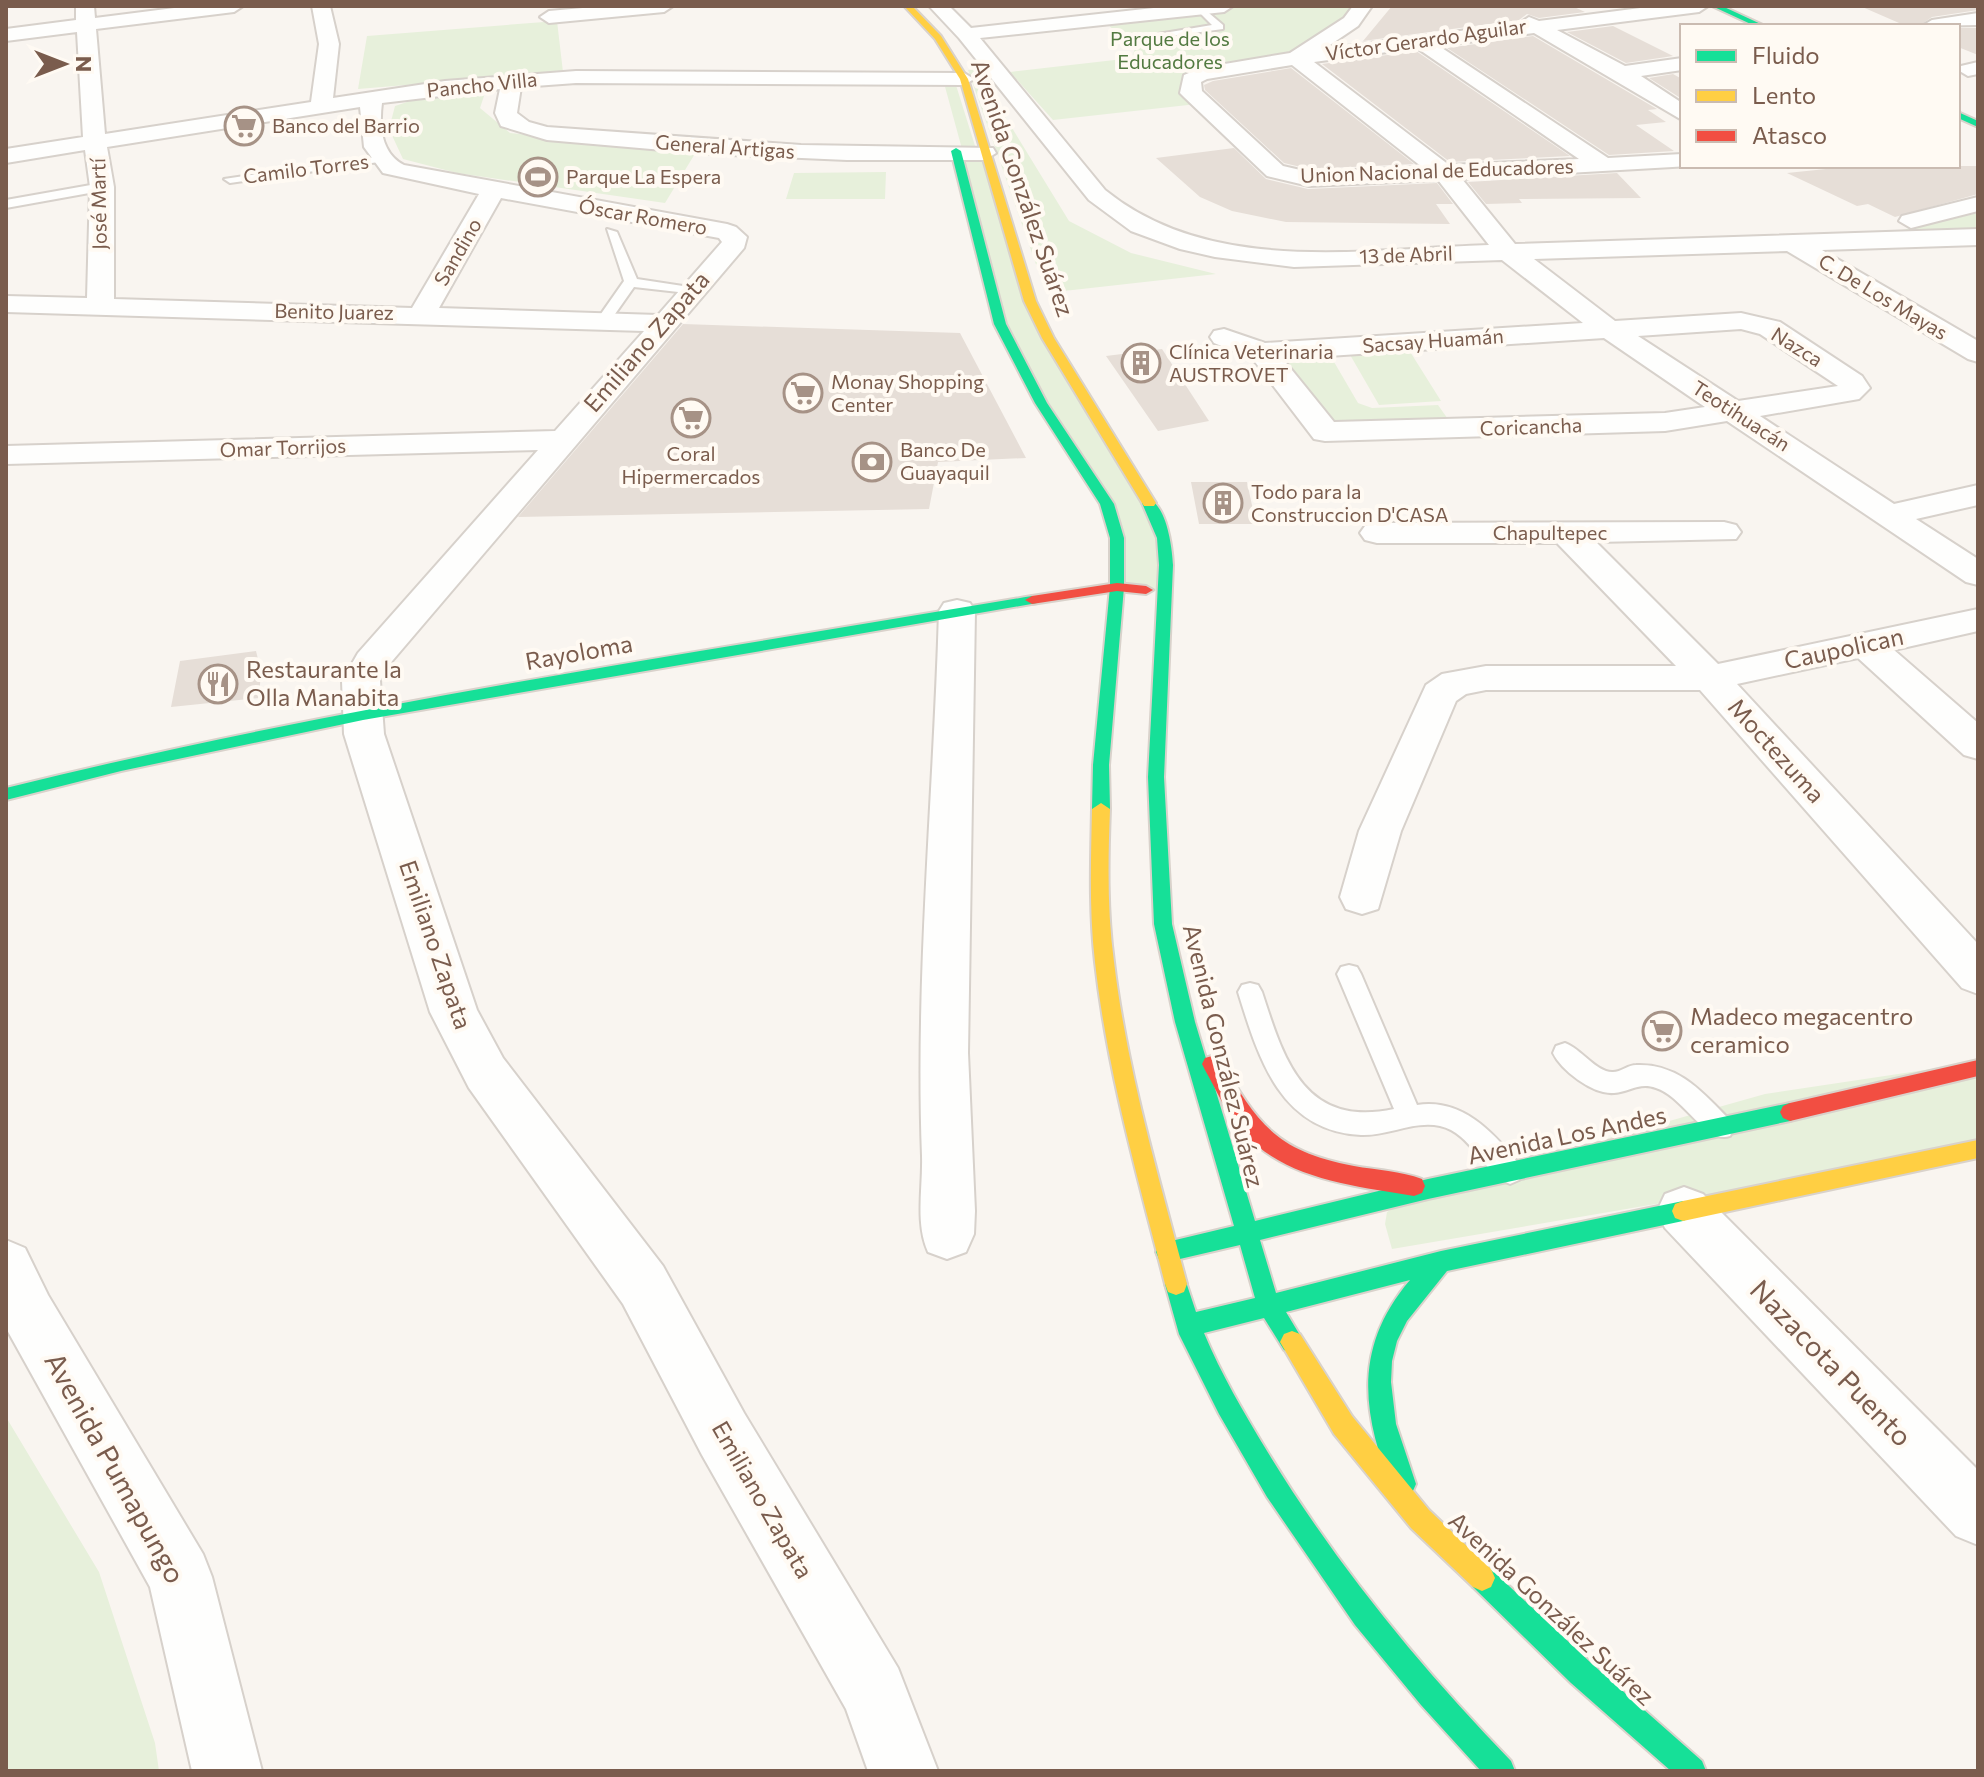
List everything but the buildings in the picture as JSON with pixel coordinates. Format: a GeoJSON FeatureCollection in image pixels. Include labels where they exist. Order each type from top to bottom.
{"type":"FeatureCollection","features":[{"type":"Feature","properties":{"kind":"main road","name":"Avenida González Suárez"},"geometry":{"type":"LineString","coordinates":[[908,6],[938,38],[964,79],[1030,301],[1056,351],[1153,509],[1164,538],[1165,592],[1156,777],[1157,849],[1163,924],[1185,1022],[1244,1232],[1268,1303],[1343,1425],[1420,1519],[1581,1673],[1692,1771]]}},
{"type":"Feature","properties":{"kind":"main road"},"geometry":{"type":"LineString","coordinates":[[1716,6],[1756,24]]}},
{"type":"Feature","properties":{"kind":"main road","name":"Avenida González Suárez"},"geometry":{"type":"LineString","coordinates":[[933,71],[944,104]]}},
{"type":"Feature","properties":{"kind":"main road","name":"Avenida González Suárez"},"geometry":{"type":"LineString","coordinates":[[950,129],[1000,324],[1041,403],[1112,515],[1117,538],[1117,587],[1101,765],[1100,913],[1111,1007],[1134,1121],[1187,1326],[1222,1397],[1282,1501],[1342,1588],[1445,1714],[1501,1771]]}},
{"type":"Feature","properties":{"kind":"main road","name":"Rayoloma"},"geometry":{"type":"LineString","coordinates":[[6,794],[121,765],[363,715],[957,611],[1117,587],[1165,592]]}},
{"type":"Feature","properties":{"kind":"main road"},"geometry":{"type":"LineString","coordinates":[[1185,1022],[1254,1131],[1282,1152],[1318,1167],[1428,1189]]}},
{"type":"Feature","properties":{"kind":"main road","name":"Avenida Los Andes"},"geometry":{"type":"LineString","coordinates":[[1167,1252],[1428,1189],[1721,1128],[1978,1068]]}},
{"type":"Feature","properties":{"kind":"main road"},"geometry":{"type":"LineString","coordinates":[[1187,1326],[1268,1303],[1441,1262],[1978,1149]]}},
{"type":"Feature","properties":{"kind":"main road"},"geometry":{"type":"LineString","coordinates":[[1420,1519],[1394,1467],[1380,1381],[1384,1347],[1393,1322],[1441,1262]]}},
{"type":"Feature","properties":{"kind":"street"},"geometry":{"type":"LineString","coordinates":[[6,35],[86,16],[234,6]]}},
{"type":"Feature","properties":{"kind":"street"},"geometry":{"type":"LineString","coordinates":[[321,6],[329,44],[321,107]]}},
{"type":"Feature","properties":{"kind":"street"},"geometry":{"type":"LineString","coordinates":[[550,18],[664,6]]}},
{"type":"Feature","properties":{"kind":"street","name":"13 de Abril"},"geometry":{"type":"LineString","coordinates":[[938,6],[966,34],[1115,213],[1162,236],[1245,255],[1294,259],[1978,237]]}},
{"type":"Feature","properties":{"kind":"street"},"geometry":{"type":"LineString","coordinates":[[966,34],[1203,11],[1224,6]]}},
{"type":"Feature","properties":{"kind":"street","name":"Union Nacional de Educadores"},"geometry":{"type":"LineString","coordinates":[[1363,6],[1351,22],[1296,58],[1201,74],[1191,79],[1191,93],[1275,171],[1290,177],[1446,174],[1680,161]]}},
{"type":"Feature","properties":{"kind":"street"},"geometry":{"type":"LineString","coordinates":[[1587,6],[1613,18]]}},
{"type":"Feature","properties":{"kind":"street","name":"Víctor Gerardo Aguilar"},"geometry":{"type":"LineString","coordinates":[[1296,58],[1699,6]]}},
{"type":"Feature","properties":{"kind":"street"},"geometry":{"type":"LineString","coordinates":[[1506,9],[1622,73],[1680,112]]}},
{"type":"Feature","properties":{"kind":"street","name":"José Martí"},"geometry":{"type":"LineString","coordinates":[[86,16],[91,112],[98,142],[102,187],[100,306]]}},
{"type":"Feature","properties":{"kind":"street"},"geometry":{"type":"LineString","coordinates":[[1945,24],[1978,19]]}},
{"type":"Feature","properties":{"kind":"street"},"geometry":{"type":"LineString","coordinates":[[1422,43],[1603,165]]}},
{"type":"Feature","properties":{"kind":"street","name":"Teotihuacán"},"geometry":{"type":"LineString","coordinates":[[1296,58],[1446,174],[1508,252],[1610,330],[1978,575]]}},
{"type":"Feature","properties":{"kind":"street"},"geometry":{"type":"LineString","coordinates":[[1622,73],[1680,64]]}},
{"type":"Feature","properties":{"kind":"street","name":"Pancho Villa"},"geometry":{"type":"LineString","coordinates":[[6,156],[372,99],[512,81],[572,68],[933,71],[964,79]]}},
{"type":"Feature","properties":{"kind":"street","name":"General Artigas"},"geometry":{"type":"LineString","coordinates":[[512,81],[506,113],[509,121],[540,132],[711,148],[985,153]]}},
{"type":"Feature","properties":{"kind":"street"},"geometry":{"type":"LineString","coordinates":[[372,99],[369,110],[376,152],[382,159]]}},
{"type":"Feature","properties":{"kind":"street","name":"Óscar Romero"},"geometry":{"type":"LineString","coordinates":[[382,159],[390,168],[428,178],[727,232],[734,237]]}},
{"type":"Feature","properties":{"kind":"street","name":"Sandino"},"geometry":{"type":"LineString","coordinates":[[422,314],[494,190]]}},
{"type":"Feature","properties":{"kind":"street"},"geometry":{"type":"LineString","coordinates":[[1789,241],[1870,230],[1978,204]]}},
{"type":"Feature","properties":{"kind":"street","name":"Emiliano Zapata"},"geometry":{"type":"LineString","coordinates":[[734,237],[735,243],[662,323],[371,662],[361,681],[363,715],[367,746],[454,1012],[486,1073],[643,1285],[723,1434],[874,1692],[903,1771]]}},
{"type":"Feature","properties":{"kind":"street","name":"C. De Los Mayas"},"geometry":{"type":"LineString","coordinates":[[1789,241],[1977,352]]}},
{"type":"Feature","properties":{"kind":"street","name":"Benito Juarez"},"geometry":{"type":"LineString","coordinates":[[6,304],[662,323]]}},
{"type":"Feature","properties":{"kind":"street","name":"Nazca"},"geometry":{"type":"LineString","coordinates":[[1610,330],[1755,323],[1770,328],[1852,382],[1855,388],[1848,393],[1737,412]]}},
{"type":"Feature","properties":{"kind":"street","name":"Sacsay Huamán"},"geometry":{"type":"LineString","coordinates":[[1262,352],[1610,330]]}},
{"type":"Feature","properties":{"kind":"street"},"geometry":{"type":"LineString","coordinates":[[1224,337],[1262,352]]}},
{"type":"Feature","properties":{"kind":"street","name":"Coricancha"},"geometry":{"type":"LineString","coordinates":[[1262,352],[1325,432],[1665,422],[1737,412]]}},
{"type":"Feature","properties":{"kind":"street","name":"Omar Torrijos"},"geometry":{"type":"LineString","coordinates":[[6,455],[561,440]]}},
{"type":"Feature","properties":{"kind":"street"},"geometry":{"type":"LineString","coordinates":[[1890,515],[1978,495]]}},
{"type":"Feature","properties":{"kind":"street","name":"Chapultepec"},"geometry":{"type":"LineString","coordinates":[[1377,533],[1724,532]]}},
{"type":"Feature","properties":{"kind":"street","name":"Moctezuma"},"geometry":{"type":"LineString","coordinates":[[1568,534],[1710,678],[1978,975]]}},
{"type":"Feature","properties":{"kind":"street"},"geometry":{"type":"LineString","coordinates":[[947,1234],[952,1189],[944,1056],[956,760],[957,611]]}},
{"type":"Feature","properties":{"kind":"street","name":"Caupolican"},"geometry":{"type":"LineString","coordinates":[[1362,897],[1380,831],[1440,694],[1455,683],[1486,678],[1710,678],[1978,620]]}},
{"type":"Feature","properties":{"kind":"street"},"geometry":{"type":"LineString","coordinates":[[1866,645],[1978,745]]}},
{"type":"Feature","properties":{"kind":"street","name":"Nazacota Puento"},"geometry":{"type":"LineString","coordinates":[[1684,1211],[1978,1514]]}},
{"type":"Feature","properties":{"kind":"street","name":"Avenida Pumapungo"},"geometry":{"type":"LineString","coordinates":[[6,1266],[28,1314],[180,1577],[227,1771]]}},
{"type":"Feature","properties":{"kind":"lane"},"geometry":{"type":"LineString","coordinates":[[1163,34],[1221,26],[1203,11]]}},
{"type":"Feature","properties":{"kind":"lane","name":"Camilo Torres"},"geometry":{"type":"LineString","coordinates":[[230,179],[382,159]]}},
{"type":"Feature","properties":{"kind":"lane"},"geometry":{"type":"LineString","coordinates":[[6,204],[102,187]]}},
{"type":"Feature","properties":{"kind":"lane"},"geometry":{"type":"LineString","coordinates":[[611,232],[631,281],[643,286],[691,291]]}},
{"type":"Feature","properties":{"kind":"lane"},"geometry":{"type":"LineString","coordinates":[[603,321],[631,281]]}},
{"type":"Feature","properties":{"kind":"lane"},"geometry":{"type":"LineString","coordinates":[[1349,974],[1410,1118]]}},
{"type":"Feature","properties":{"kind":"lane"},"geometry":{"type":"LineString","coordinates":[[1250,992],[1270,1056],[1300,1099],[1340,1122],[1374,1124],[1443,1114],[1462,1123],[1490,1147],[1510,1172]]}},
{"type":"Feature","properties":{"kind":"lane"},"geometry":{"type":"LineString","coordinates":[[1565,1053],[1596,1078],[1613,1083],[1633,1075],[1654,1076],[1682,1087],[1721,1128]]}},
{"type":"Feature","properties":{"kind":"green space","name":"Parque de los Educadores"},"geometry":{"type":"Polygon","coordinates":[[[1234,6],[1359,6],[1357,11],[1293,56],[1198,73],[1197,104],[1053,120],[1010,72],[1132,58],[1135,48],[1107,24],[1214,13],[1234,6]]]}},
{"type":"Feature","properties":{"kind":"green space"},"geometry":{"type":"Polygon","coordinates":[[[557,21],[563,72],[358,89],[367,36],[557,21]]]}},
{"type":"Feature","properties":{"kind":"green space"},"geometry":{"type":"Polygon","coordinates":[[[976,69],[1069,221],[1131,253],[1216,274],[1046,293],[968,70],[976,69]]]}},
{"type":"Feature","properties":{"kind":"green space"},"geometry":{"type":"Polygon","coordinates":[[[955,82],[976,149],[962,149],[944,83],[955,82]]]}},
{"type":"Feature","properties":{"kind":"green space","name":"Parque La Espera"},"geometry":{"type":"Polygon","coordinates":[[[486,90],[480,108],[510,133],[696,152],[665,203],[457,173],[403,159],[389,129],[395,106],[425,96],[486,90]]]}},
{"type":"Feature","properties":{"kind":"green space"},"geometry":{"type":"Polygon","coordinates":[[[985,153],[1030,301],[1153,509],[1165,592],[1117,587],[1117,538],[1020,365],[957,154],[985,153]]]}},
{"type":"Feature","properties":{"kind":"green space"},"geometry":{"type":"Polygon","coordinates":[[[886,172],[885,199],[786,199],[794,173],[886,172]]]}},
{"type":"Feature","properties":{"kind":"green space"},"geometry":{"type":"Polygon","coordinates":[[[1978,213],[1978,230],[1884,234],[1978,213]]]}},
{"type":"Feature","properties":{"kind":"green space"},"geometry":{"type":"Polygon","coordinates":[[[1409,350],[1441,401],[1379,405],[1349,353],[1409,350]]]}},
{"type":"Feature","properties":{"kind":"green space"},"geometry":{"type":"Polygon","coordinates":[[[1330,355],[1358,403],[1372,408],[1438,405],[1450,422],[1339,426],[1328,418],[1285,363],[1290,356],[1330,355]]]}},
{"type":"Feature","properties":{"kind":"green space"},"geometry":{"type":"Polygon","coordinates":[[[1978,1062],[1978,1149],[1392,1249],[1385,1224],[1387,1212],[1428,1189],[1765,1094],[1978,1062]]]}},
{"type":"Feature","properties":{"kind":"green space"},"geometry":{"type":"Polygon","coordinates":[[[6,1417],[99,1572],[155,1743],[159,1771],[6,1771],[6,1417]]]}},
{"type":"Feature","properties":{"kind":"traffic: fast"},"geometry":{"type":"LineString","coordinates":[[1716,6],[1756,24]]}},
{"type":"Feature","properties":{"kind":"traffic: fast"},"geometry":{"type":"LineString","coordinates":[[1960,116],[1978,124]]}},
{"type":"Feature","properties":{"kind":"traffic: fast"},"geometry":{"type":"LineString","coordinates":[[956,151],[1000,324],[1041,403],[1107,504],[1117,538],[1117,587],[1101,765],[1101,809]]}},
{"type":"Feature","properties":{"kind":"traffic: fast"},"geometry":{"type":"LineString","coordinates":[[1149,503],[1164,538],[1166,565],[1156,777],[1163,924],[1185,1022],[1268,1303],[1292,1342]]}},
{"type":"Feature","properties":{"kind":"traffic: fast"},"geometry":{"type":"LineString","coordinates":[[6,794],[121,765],[363,715],[1032,600]]}},
{"type":"Feature","properties":{"kind":"traffic: fast"},"geometry":{"type":"LineString","coordinates":[[1167,1252],[1428,1189],[1790,1112]]}},
{"type":"Feature","properties":{"kind":"traffic: fast"},"geometry":{"type":"LineString","coordinates":[[1187,1326],[1441,1262],[1683,1211]]}},
{"type":"Feature","properties":{"kind":"traffic: fast"},"geometry":{"type":"LineString","coordinates":[[1403,1484],[1389,1445],[1380,1403],[1381,1361],[1385,1340],[1394,1321],[1441,1262]]}},
{"type":"Feature","properties":{"kind":"traffic: fast"},"geometry":{"type":"LineString","coordinates":[[1176,1284],[1198,1346],[1217,1386],[1304,1532],[1397,1656],[1501,1771]]}},
{"type":"Feature","properties":{"kind":"traffic: fast"},"geometry":{"type":"LineString","coordinates":[[1482,1578],[1581,1673],[1692,1771]]}},
{"type":"Feature","properties":{"kind":"traffic: slow"},"geometry":{"type":"LineString","coordinates":[[908,6],[938,38],[964,79],[1030,301],[1048,338],[1149,503]]}},
{"type":"Feature","properties":{"kind":"traffic: slow"},"geometry":{"type":"LineString","coordinates":[[1101,809],[1100,913],[1110,1007],[1129,1100],[1176,1284]]}},
{"type":"Feature","properties":{"kind":"traffic: slow"},"geometry":{"type":"LineString","coordinates":[[1683,1211],[1978,1149]]}},
{"type":"Feature","properties":{"kind":"traffic: slow"},"geometry":{"type":"LineString","coordinates":[[1292,1342],[1343,1425],[1420,1519],[1482,1578]]}},
{"type":"Feature","properties":{"kind":"traffic: jam"},"geometry":{"type":"LineString","coordinates":[[1032,600],[1117,587],[1146,590]]}},
{"type":"Feature","properties":{"kind":"traffic: jam"},"geometry":{"type":"LineString","coordinates":[[1212,1064],[1246,1121],[1268,1143],[1286,1154],[1327,1170],[1414,1186]]}},
{"type":"Feature","properties":{"kind":"traffic: jam"},"geometry":{"type":"LineString","coordinates":[[1790,1112],[1978,1068]]}},
{"type":"Feature","properties":{"kind":"place","name":"Banco del Barrio"},"geometry":{"type":"Point","coordinates":[244,126]}},
{"type":"Feature","properties":{"kind":"place","name":"Parque La Espera"},"geometry":{"type":"Point","coordinates":[538,177]}},
{"type":"Feature","properties":{"kind":"place","name":"Clínica Veterinaria AUSTROVET"},"geometry":{"type":"Point","coordinates":[1141,363]}},
{"type":"Feature","properties":{"kind":"place","name":"Monay Shopping Center"},"geometry":{"type":"Point","coordinates":[803,393]}},
{"type":"Feature","properties":{"kind":"place","name":"Coral Hipermercados"},"geometry":{"type":"Point","coordinates":[691,418]}},
{"type":"Feature","properties":{"kind":"place","name":"Banco De Guayaquil"},"geometry":{"type":"Point","coordinates":[872,462]}},
{"type":"Feature","properties":{"kind":"place","name":"Todo para la Construccion D'CASA"},"geometry":{"type":"Point","coordinates":[1223,503]}},
{"type":"Feature","properties":{"kind":"place","name":"Restaurante la Olla Manabita"},"geometry":{"type":"Point","coordinates":[218,684]}},
{"type":"Feature","properties":{"kind":"place","name":"Madeco megacentro ceramico"},"geometry":{"type":"Point","coordinates":[1662,1031]}}]}
